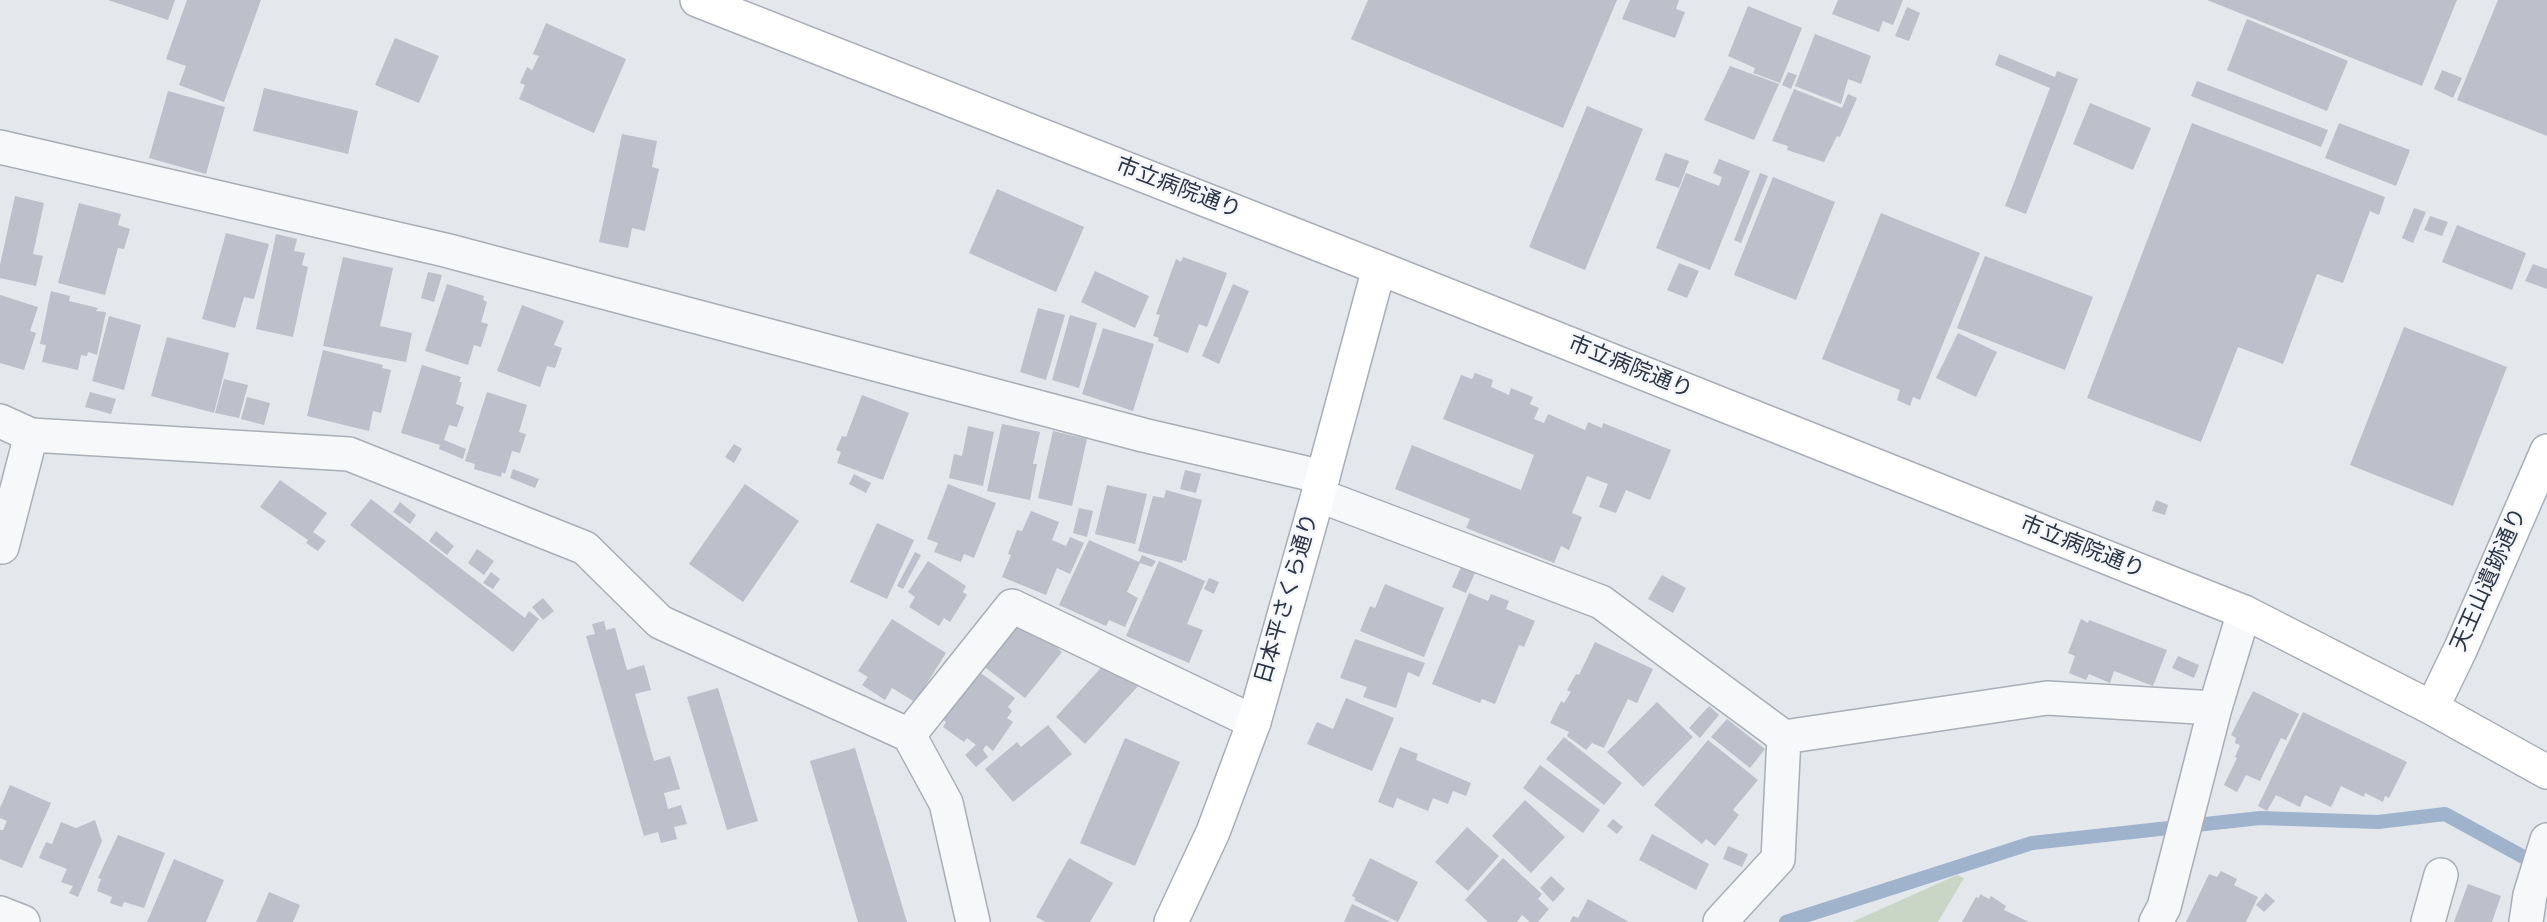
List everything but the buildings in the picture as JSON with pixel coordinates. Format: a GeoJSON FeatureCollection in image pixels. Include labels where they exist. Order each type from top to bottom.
{"type":"FeatureCollection","features":[{"type":"Feature","properties":{"kind":"main road","name":"市立病院通り"},"geometry":{"type":"LineString","coordinates":[[697,0],[2244,612],[2432,708],[2547,772]]}},
{"type":"Feature","properties":{"kind":"main road","name":"日本平さくら通り"},"geometry":{"type":"LineString","coordinates":[[1171,922],[1213,832],[1254,722],[1379,268]]}},
{"type":"Feature","properties":{"kind":"main road","name":"天王山遺跡通り"},"geometry":{"type":"LineString","coordinates":[[2432,708],[2461,648],[2547,451]]}},
{"type":"Feature","properties":{"kind":"street"},"geometry":{"type":"LineString","coordinates":[[0,147],[445,250],[1143,435],[1320,486],[1601,602],[1784,737],[2047,698],[2215,708]]}},
{"type":"Feature","properties":{"kind":"street"},"geometry":{"type":"LineString","coordinates":[[0,421],[31,435],[349,454],[585,548],[660,622],[909,735],[945,803],[973,922]]}},
{"type":"Feature","properties":{"kind":"street"},"geometry":{"type":"LineString","coordinates":[[0,546],[2,547],[31,435]]}},
{"type":"Feature","properties":{"kind":"street"},"geometry":{"type":"LineString","coordinates":[[909,735],[1011,606],[1254,722]]}},
{"type":"Feature","properties":{"kind":"street"},"geometry":{"type":"LineString","coordinates":[[2156,922],[2164,907],[2215,708],[2244,612]]}},
{"type":"Feature","properties":{"kind":"street"},"geometry":{"type":"LineString","coordinates":[[1720,922],[1778,859],[1784,737]]}},
{"type":"Feature","properties":{"kind":"street"},"geometry":{"type":"LineString","coordinates":[[2526,922],[2530,895],[2547,840]]}},
{"type":"Feature","properties":{"kind":"street"},"geometry":{"type":"LineString","coordinates":[[2428,922],[2441,875]]}},
{"type":"Feature","properties":{"kind":"street"},"geometry":{"type":"LineString","coordinates":[[0,913],[23,922]]}},
{"type":"Feature","properties":{"kind":"green space"},"geometry":{"type":"Polygon","coordinates":[[[1957,875],[1964,878],[1938,922],[1852,922],[1957,875]]]}},
{"type":"Feature","properties":{"kind":"waterway"},"geometry":{"type":"LineString","coordinates":[[1786,922],[2032,843],[2260,818],[2378,822],[2445,814],[2540,866]]}}]}
